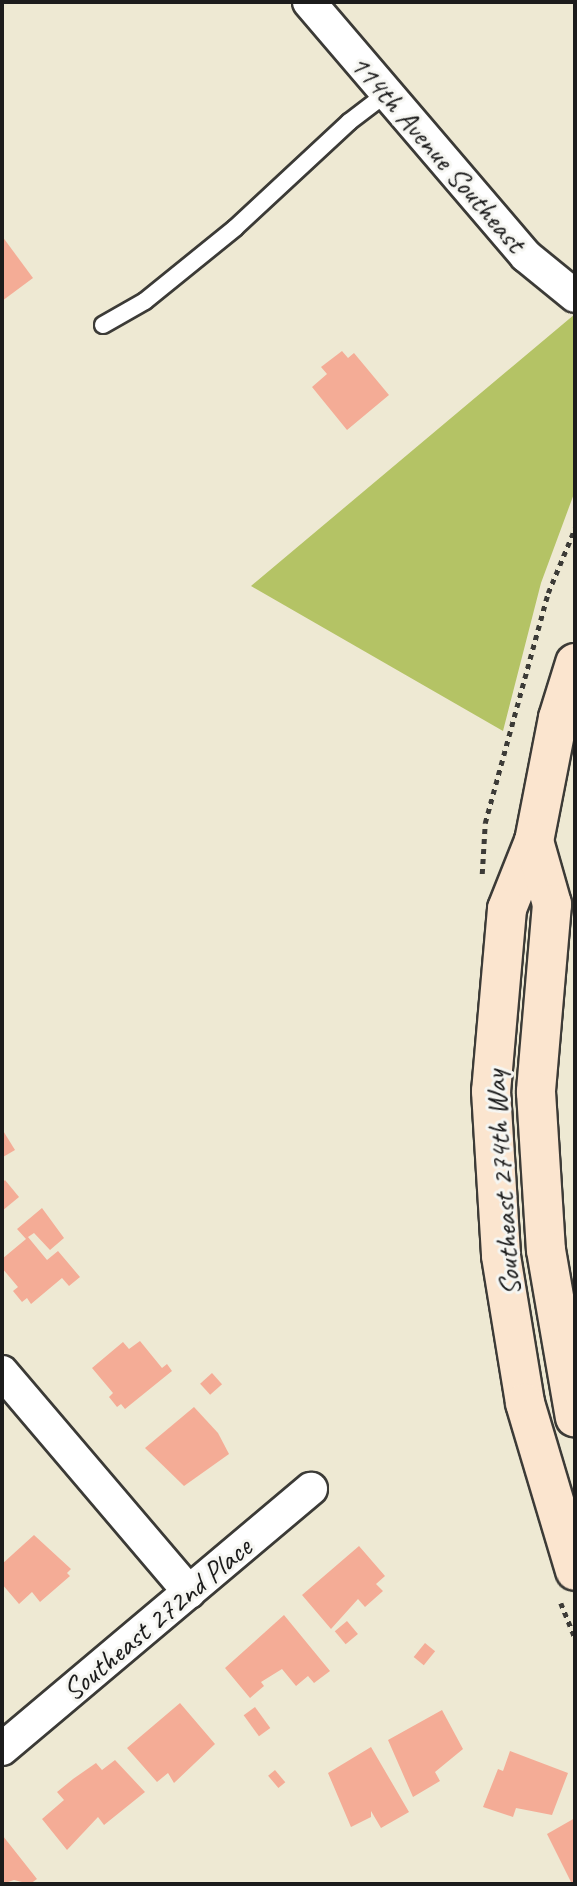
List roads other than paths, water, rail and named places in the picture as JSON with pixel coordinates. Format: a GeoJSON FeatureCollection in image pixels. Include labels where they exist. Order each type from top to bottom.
{"type":"FeatureCollection","features":[{"type":"Feature","properties":{"kind":"main road","name":"Southeast 274th Way"},"geometry":{"type":"LineString","coordinates":[[575,663],[558,718],[534,841],[507,909],[491,1091],[501,1256],[525,1403],[575,1571]]}},
{"type":"Feature","properties":{"kind":"main road","name":"Southeast 274th Way"},"geometry":{"type":"LineString","coordinates":[[534,841],[552,904],[536,1091],[545,1251],[572,1406]]}},
{"type":"Feature","properties":{"kind":"street","name":"114th Avenue Southeast"},"geometry":{"type":"LineString","coordinates":[[309,2],[526,256],[575,296]]}},
{"type":"Feature","properties":{"kind":"street"},"geometry":{"type":"LineString","coordinates":[[2,1372],[189,1592]]}},
{"type":"Feature","properties":{"kind":"street","name":"Southeast 272nd Place"},"geometry":{"type":"LineString","coordinates":[[2,1749],[311,1489]]}},
{"type":"Feature","properties":{"kind":"lane"},"geometry":{"type":"LineString","coordinates":[[103,325],[145,301],[235,228],[349,122],[387,93]]}}]}
